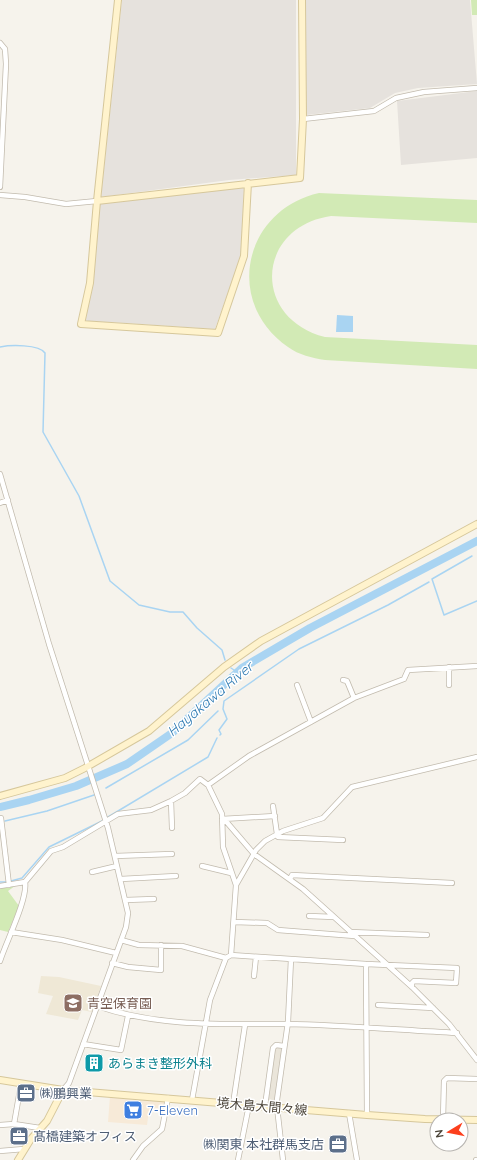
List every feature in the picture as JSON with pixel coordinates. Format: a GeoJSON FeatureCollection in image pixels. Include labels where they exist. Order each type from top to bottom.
{"type":"FeatureCollection","features":[{"type":"Feature","properties":{"kind":"street"},"geometry":{"type":"LineString","coordinates":[[118,0],[90,283],[82,324],[216,334],[220,331],[244,256],[248,183]]}},
{"type":"Feature","properties":{"kind":"street"},"geometry":{"type":"LineString","coordinates":[[0,195],[25,197],[66,204],[300,178],[303,119],[302,0]]}},
{"type":"Feature","properties":{"kind":"street"},"geometry":{"type":"LineString","coordinates":[[0,43],[5,49],[6,64],[0,187]]}},
{"type":"Feature","properties":{"kind":"street"},"geometry":{"type":"LineString","coordinates":[[303,119],[374,111],[396,98],[424,92],[477,88]]}},
{"type":"Feature","properties":{"kind":"street"},"geometry":{"type":"LineString","coordinates":[[0,474],[50,644],[106,822],[126,900],[128,919],[69,1083],[63,1090],[47,1121],[24,1149],[18,1160]]}},
{"type":"Feature","properties":{"kind":"street"},"geometry":{"type":"LineString","coordinates":[[0,503],[8,500]]}},
{"type":"Feature","properties":{"kind":"street"},"geometry":{"type":"LineString","coordinates":[[0,796],[65,778],[90,768],[154,728],[224,668],[261,641],[477,524]]}},
{"type":"Feature","properties":{"kind":"street"},"geometry":{"type":"LineString","coordinates":[[208,785],[249,756],[354,698],[404,680],[408,670],[477,666]]}},
{"type":"Feature","properties":{"kind":"street"},"geometry":{"type":"LineString","coordinates":[[448,685],[449,667]]}},
{"type":"Feature","properties":{"kind":"street"},"geometry":{"type":"LineString","coordinates":[[343,680],[347,681],[354,698]]}},
{"type":"Feature","properties":{"kind":"street"},"geometry":{"type":"LineString","coordinates":[[297,685],[311,722]]}},
{"type":"Feature","properties":{"kind":"street"},"geometry":{"type":"LineString","coordinates":[[231,955],[236,885],[254,854],[265,841],[276,834],[323,818],[352,787],[357,785],[477,757]]}},
{"type":"Feature","properties":{"kind":"street"},"geometry":{"type":"LineString","coordinates":[[0,886],[25,882],[51,851],[62,847],[118,814],[151,810],[185,793],[198,780],[202,779],[208,785],[223,819],[223,847],[230,873],[236,885]]}},
{"type":"Feature","properties":{"kind":"street"},"geometry":{"type":"LineString","coordinates":[[171,801],[172,828]]}},
{"type":"Feature","properties":{"kind":"street"},"geometry":{"type":"LineString","coordinates":[[273,806],[276,834],[278,837],[343,840]]}},
{"type":"Feature","properties":{"kind":"street"},"geometry":{"type":"LineString","coordinates":[[223,819],[274,816]]}},
{"type":"Feature","properties":{"kind":"street"},"geometry":{"type":"LineString","coordinates":[[1,818],[9,885]]}},
{"type":"Feature","properties":{"kind":"street"},"geometry":{"type":"LineString","coordinates":[[223,819],[254,854],[290,879],[412,987],[456,1033],[477,1060]]}},
{"type":"Feature","properties":{"kind":"street"},"geometry":{"type":"LineString","coordinates":[[115,856],[172,854]]}},
{"type":"Feature","properties":{"kind":"street"},"geometry":{"type":"LineString","coordinates":[[92,872],[117,866]]}},
{"type":"Feature","properties":{"kind":"street"},"geometry":{"type":"LineString","coordinates":[[202,866],[230,873]]}},
{"type":"Feature","properties":{"kind":"street"},"geometry":{"type":"LineString","coordinates":[[290,879],[292,875],[334,876],[452,883]]}},
{"type":"Feature","properties":{"kind":"street"},"geometry":{"type":"LineString","coordinates":[[120,879],[176,876]]}},
{"type":"Feature","properties":{"kind":"street"},"geometry":{"type":"LineString","coordinates":[[0,961],[19,911],[26,886],[25,882]]}},
{"type":"Feature","properties":{"kind":"street"},"geometry":{"type":"LineString","coordinates":[[126,900],[154,899]]}},
{"type":"Feature","properties":{"kind":"street"},"geometry":{"type":"LineString","coordinates":[[309,916],[334,917]]}},
{"type":"Feature","properties":{"kind":"street"},"geometry":{"type":"LineString","coordinates":[[234,922],[268,923],[278,930],[354,936]]}},
{"type":"Feature","properties":{"kind":"street"},"geometry":{"type":"LineString","coordinates":[[11,932],[62,940],[116,953]]}},
{"type":"Feature","properties":{"kind":"street"},"geometry":{"type":"LineString","coordinates":[[350,932],[427,935]]}},
{"type":"Feature","properties":{"kind":"street"},"geometry":{"type":"LineString","coordinates":[[121,940],[139,945],[182,946],[226,958]]}},
{"type":"Feature","properties":{"kind":"street"},"geometry":{"type":"LineString","coordinates":[[112,963],[128,967],[161,970],[161,945]]}},
{"type":"Feature","properties":{"kind":"street"},"geometry":{"type":"LineString","coordinates":[[192,1100],[210,1000],[226,958],[231,955],[366,964],[457,968],[456,984],[414,981],[412,983],[412,987]]}},
{"type":"Feature","properties":{"kind":"street"},"geometry":{"type":"LineString","coordinates":[[254,976],[256,957]]}},
{"type":"Feature","properties":{"kind":"street"},"geometry":{"type":"LineString","coordinates":[[283,1160],[277,1107],[287,1024],[291,959]]}},
{"type":"Feature","properties":{"kind":"street"},"geometry":{"type":"LineString","coordinates":[[366,964],[367,1115]]}},
{"type":"Feature","properties":{"kind":"street"},"geometry":{"type":"LineString","coordinates":[[378,1005],[433,1008]]}},
{"type":"Feature","properties":{"kind":"street"},"geometry":{"type":"LineString","coordinates":[[97,1006],[128,1016],[206,1024],[287,1024],[456,1033]]}},
{"type":"Feature","properties":{"kind":"street"},"geometry":{"type":"LineString","coordinates":[[83,1044],[121,1050],[128,1016]]}},
{"type":"Feature","properties":{"kind":"street"},"geometry":{"type":"LineString","coordinates":[[232,1104],[245,1025]]}},
{"type":"Feature","properties":{"kind":"street"},"geometry":{"type":"LineString","coordinates":[[265,1106],[273,1048],[276,1045],[284,1046]]}},
{"type":"Feature","properties":{"kind":"street"},"geometry":{"type":"LineString","coordinates":[[443,1112],[444,1081],[447,1078],[477,1079]]}},
{"type":"Feature","properties":{"kind":"street","name":"境木島大間々線"},"geometry":{"type":"LineString","coordinates":[[0,1080],[63,1090],[367,1115],[429,1118]]}},
{"type":"Feature","properties":{"kind":"street"},"geometry":{"type":"LineString","coordinates":[[14,1124],[20,1084]]}},
{"type":"Feature","properties":{"kind":"street"},"geometry":{"type":"LineString","coordinates":[[133,1160],[143,1146],[162,1129],[168,1098]]}},
{"type":"Feature","properties":{"kind":"street"},"geometry":{"type":"LineString","coordinates":[[238,1160],[249,1105]]}},
{"type":"Feature","properties":{"kind":"street"},"geometry":{"type":"LineString","coordinates":[[349,1113],[357,1160]]}},
{"type":"Feature","properties":{"kind":"street"},"geometry":{"type":"LineString","coordinates":[[0,1125],[14,1124],[40,1128]]}},
{"type":"Feature","properties":{"kind":"street"},"geometry":{"type":"LineString","coordinates":[[0,1151],[24,1149]]}},
{"type":"Feature","properties":{"kind":"shaded area"},"geometry":{"type":"Polygon","coordinates":[[[122,0],[296,0],[296,175],[229,180],[101,197],[122,0]]]}},
{"type":"Feature","properties":{"kind":"shaded area"},"geometry":{"type":"Polygon","coordinates":[[[306,0],[470,0],[477,84],[418,88],[395,93],[370,108],[306,115],[306,0]]]}},
{"type":"Feature","properties":{"kind":"shaded area"},"geometry":{"type":"Polygon","coordinates":[[[477,91],[477,158],[401,165],[397,101],[477,91]]]}},
{"type":"Feature","properties":{"kind":"shaded area"},"geometry":{"type":"Polygon","coordinates":[[[244,187],[241,256],[215,329],[109,322],[83,323],[93,284],[100,203],[244,187]]]}},
{"type":"Feature","properties":{"kind":"shaded area","name":"青空保育園"},"geometry":{"type":"Polygon","coordinates":[[[41,976],[59,977],[101,986],[92,1012],[82,1010],[78,1020],[46,1014],[53,996],[38,993],[41,976]]]}},
{"type":"Feature","properties":{"kind":"shaded area"},"geometry":{"type":"Polygon","coordinates":[[[276,1046],[283,1050],[275,1103],[268,1103],[267,1101],[274,1048],[276,1046]]]}},
{"type":"Feature","properties":{"kind":"shaded area"},"geometry":{"type":"Polygon","coordinates":[[[110,1096],[166,1101],[164,1112],[149,1110],[147,1125],[108,1122],[110,1096]]]}},
{"type":"Feature","properties":{"kind":"green space"},"geometry":{"type":"Polygon","coordinates":[[[471,0],[477,0],[477,15],[472,15],[471,0]]]}},
{"type":"Feature","properties":{"kind":"green space"},"geometry":{"type":"Polygon","coordinates":[[[319,193],[477,200],[477,223],[331,216],[306,224],[288,237],[277,254],[272,274],[275,293],[284,312],[301,327],[325,337],[477,345],[477,369],[325,360],[301,354],[292,350],[268,328],[255,306],[249,283],[251,260],[259,237],[273,218],[293,203],[319,193]]]}},
{"type":"Feature","properties":{"kind":"green space"},"geometry":{"type":"Polygon","coordinates":[[[15,886],[8,891],[19,906],[8,932],[0,930],[0,887],[15,886]]]}},
{"type":"Feature","properties":{"kind":"water"},"geometry":{"type":"Polygon","coordinates":[[[337,315],[353,316],[353,332],[336,332],[337,315]]]}},
{"type":"Feature","properties":{"kind":"waterway"},"geometry":{"type":"LineString","coordinates":[[0,347],[31,347],[42,350],[45,353],[43,432],[79,496],[110,581],[139,605],[170,612],[183,612],[197,628],[222,650],[225,660]]}},
{"type":"Feature","properties":{"kind":"waterway","name":"Hayakawa River"},"geometry":{"type":"LineString","coordinates":[[0,807],[76,786],[127,764],[172,733],[242,668],[310,628],[477,541]]}},
{"type":"Feature","properties":{"kind":"waterway"},"geometry":{"type":"LineString","coordinates":[[472,556],[432,579],[444,615],[477,601]]}},
{"type":"Feature","properties":{"kind":"waterway"},"geometry":{"type":"LineString","coordinates":[[220,735],[219,730],[227,719],[223,709],[224,701],[299,649],[388,605],[429,582]]}},
{"type":"Feature","properties":{"kind":"waterway","name":"Hayakawa River"},"geometry":{"type":"LineString","coordinates":[[231,668],[237,672]]}},
{"type":"Feature","properties":{"kind":"waterway"},"geometry":{"type":"LineString","coordinates":[[106,788],[188,740],[218,711]]}},
{"type":"Feature","properties":{"kind":"waterway"},"geometry":{"type":"LineString","coordinates":[[108,817],[208,757],[217,738]]}},
{"type":"Feature","properties":{"kind":"waterway"},"geometry":{"type":"LineString","coordinates":[[5,821],[47,811],[94,795]]}},
{"type":"Feature","properties":{"kind":"waterway"},"geometry":{"type":"LineString","coordinates":[[11,881],[22,878],[49,847],[102,821]]}},
{"type":"Feature","properties":{"kind":"waterway"},"geometry":{"type":"LineString","coordinates":[[0,882],[6,882]]}},
{"type":"Feature","properties":{"kind":"place","name":"青空保育園"},"geometry":{"type":"Point","coordinates":[73,1003]}},
{"type":"Feature","properties":{"kind":"place","name":"あらまき整形外科"},"geometry":{"type":"Point","coordinates":[94,1063]}},
{"type":"Feature","properties":{"kind":"place","name":"㈱鵬興業"},"geometry":{"type":"Point","coordinates":[26,1093]}},
{"type":"Feature","properties":{"kind":"place","name":"7-Eleven"},"geometry":{"type":"Point","coordinates":[133,1110]}},
{"type":"Feature","properties":{"kind":"place","name":"髙橋建築オフィス"},"geometry":{"type":"Point","coordinates":[19,1136]}},
{"type":"Feature","properties":{"kind":"place","name":"㈱関東 本社群馬支店"},"geometry":{"type":"Point","coordinates":[338,1144]}}]}
